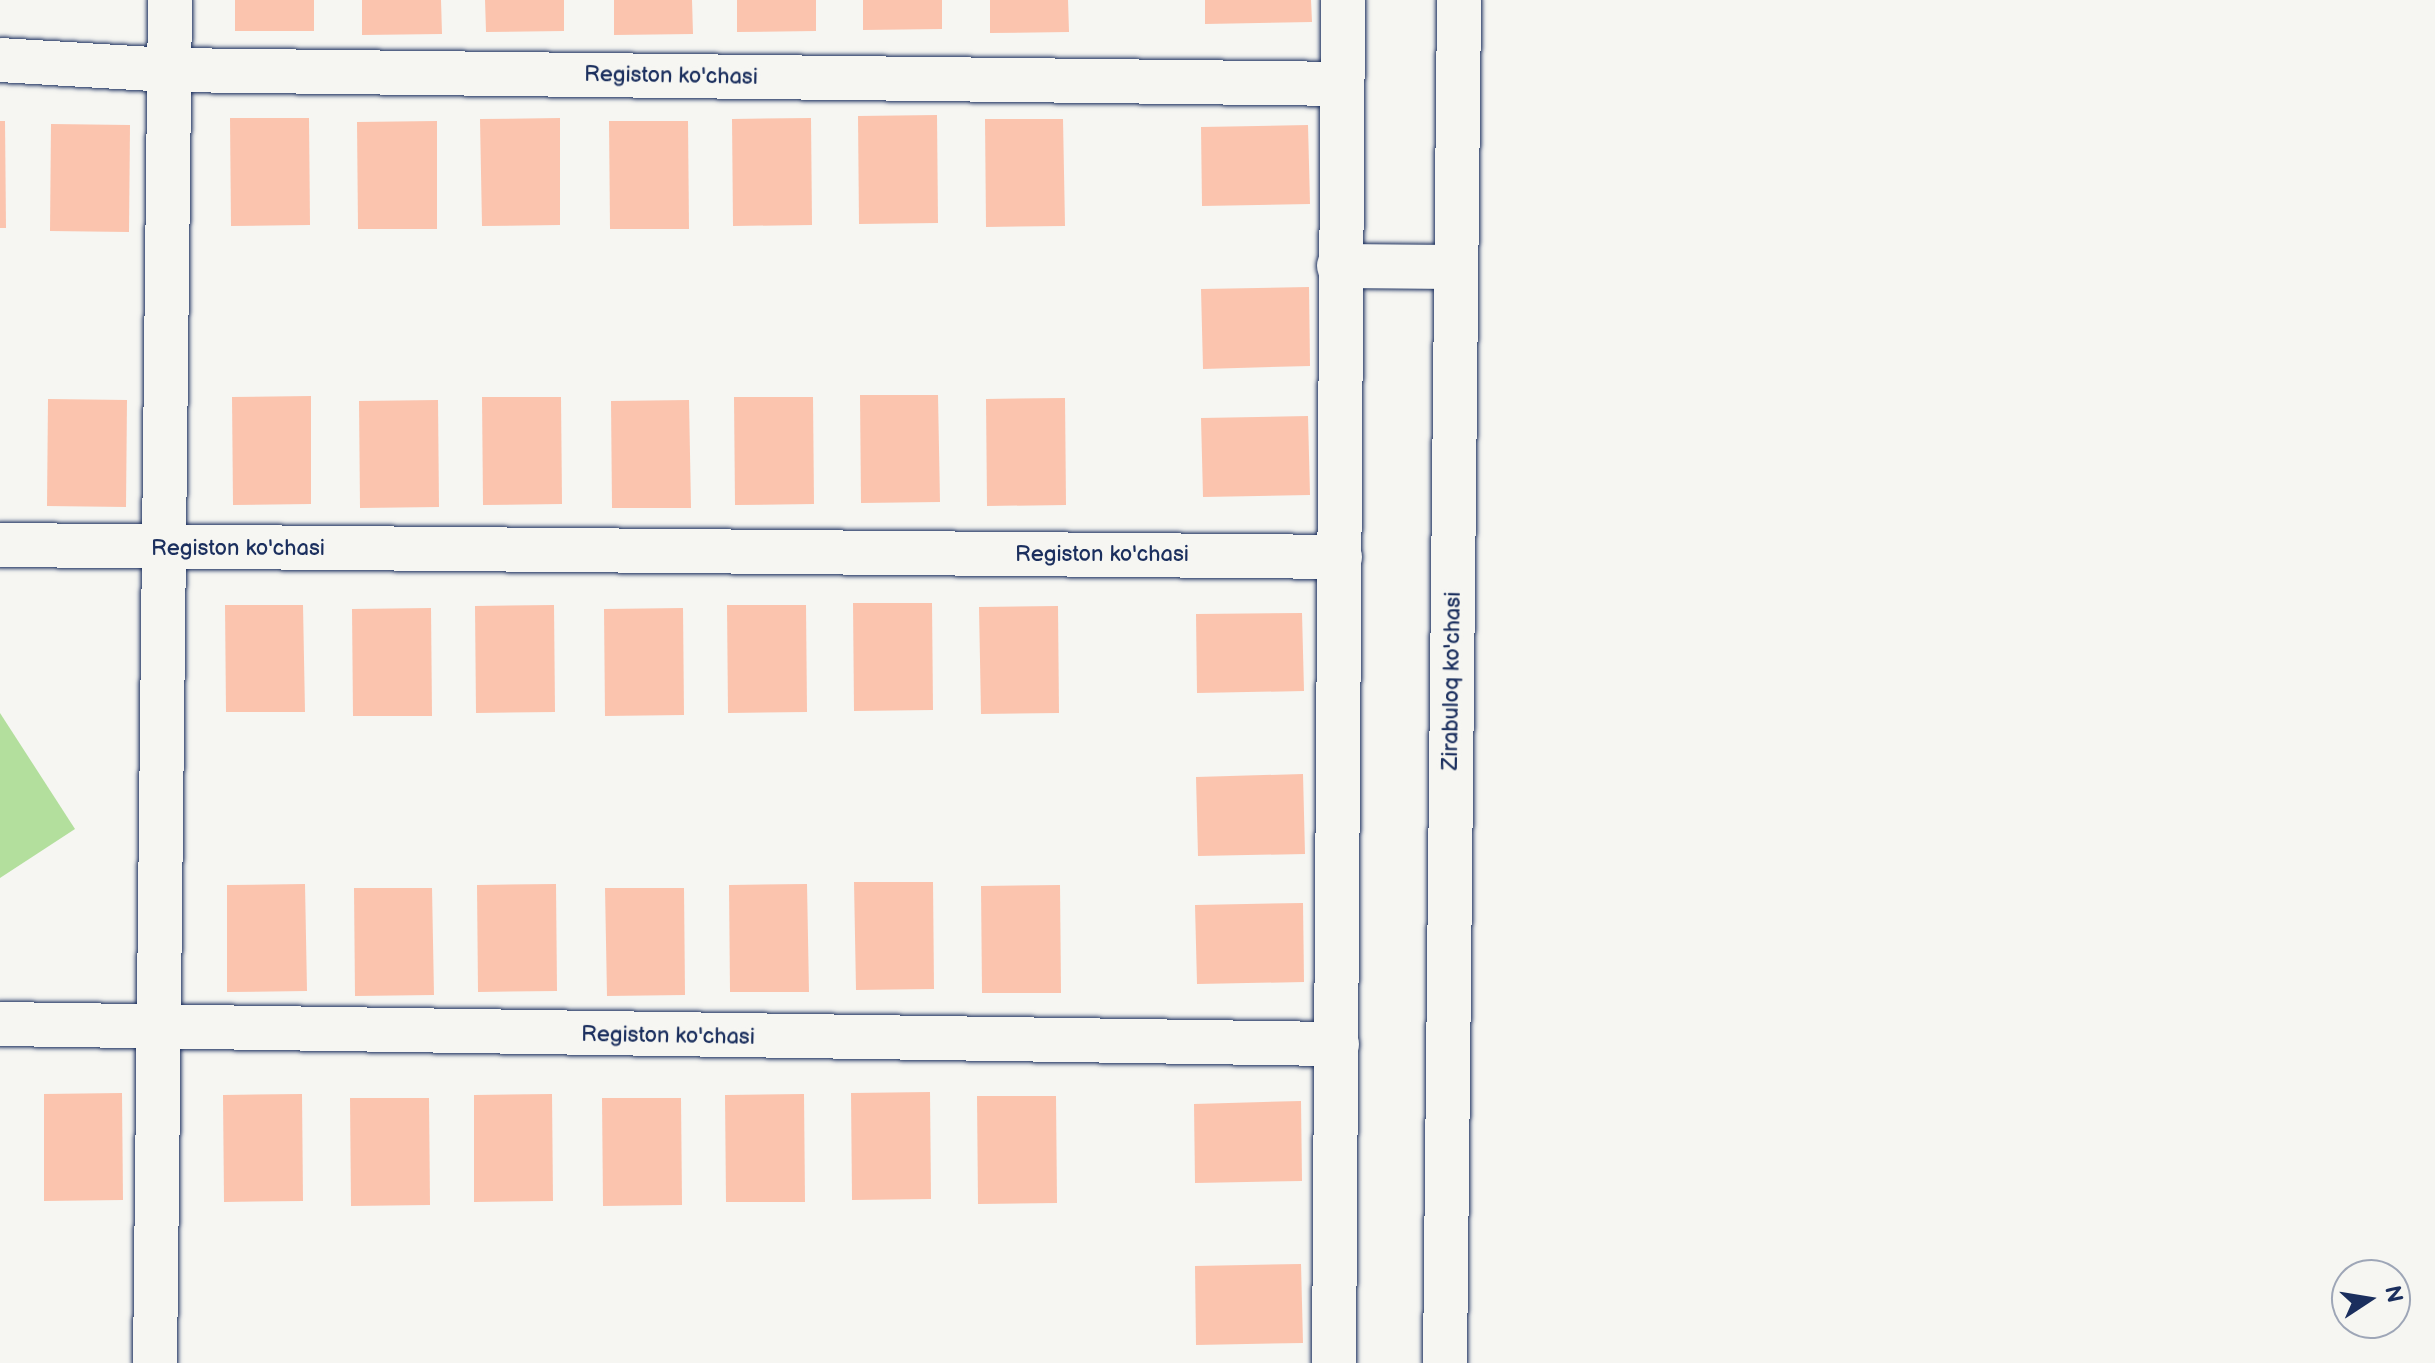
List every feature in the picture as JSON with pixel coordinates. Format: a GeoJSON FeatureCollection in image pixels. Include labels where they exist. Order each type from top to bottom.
{"type":"FeatureCollection","features":[{"type":"Feature","properties":{"kind":"street"},"geometry":{"type":"LineString","coordinates":[[155,1363],[170,0]]}},
{"type":"Feature","properties":{"kind":"street"},"geometry":{"type":"LineString","coordinates":[[1334,1363],[1343,0]]}},
{"type":"Feature","properties":{"kind":"street","name":"Zirabuloq ko'chasi"},"geometry":{"type":"LineString","coordinates":[[1445,1363],[1459,0]]}},
{"type":"Feature","properties":{"kind":"street","name":"Registon ko'chasi"},"geometry":{"type":"LineString","coordinates":[[0,60],[169,70],[1341,84]]}},
{"type":"Feature","properties":{"kind":"street"},"geometry":{"type":"LineString","coordinates":[[1339,266],[1455,267]]}},
{"type":"Feature","properties":{"kind":"street","name":"Registon ko'chasi"},"geometry":{"type":"LineString","coordinates":[[0,545],[1340,557]]}},
{"type":"Feature","properties":{"kind":"street","name":"Registon ko'chasi"},"geometry":{"type":"LineString","coordinates":[[0,1024],[158,1030],[1337,1044]]}},
{"type":"Feature","properties":{"kind":"green space"},"geometry":{"type":"Polygon","coordinates":[[[0,713],[75,829],[0,878],[0,713]]]}},
{"type":"Feature","properties":{"kind":"building"},"geometry":{"type":"Polygon","coordinates":[[[235,0],[314,0],[314,31],[235,31],[235,0]]]}},
{"type":"Feature","properties":{"kind":"building"},"geometry":{"type":"Polygon","coordinates":[[[362,0],[441,0],[442,34],[362,35],[362,0]]]}},
{"type":"Feature","properties":{"kind":"building"},"geometry":{"type":"Polygon","coordinates":[[[485,0],[564,0],[564,31],[486,32],[485,0]]]}},
{"type":"Feature","properties":{"kind":"building"},"geometry":{"type":"Polygon","coordinates":[[[614,0],[692,0],[693,34],[614,35],[614,0]]]}},
{"type":"Feature","properties":{"kind":"building"},"geometry":{"type":"Polygon","coordinates":[[[737,0],[816,0],[816,31],[737,32],[737,0]]]}},
{"type":"Feature","properties":{"kind":"building"},"geometry":{"type":"Polygon","coordinates":[[[863,0],[942,0],[942,29],[863,30],[863,0]]]}},
{"type":"Feature","properties":{"kind":"building"},"geometry":{"type":"Polygon","coordinates":[[[990,0],[1068,0],[1069,32],[990,33],[990,0]]]}},
{"type":"Feature","properties":{"kind":"building"},"geometry":{"type":"Polygon","coordinates":[[[1205,0],[1311,0],[1312,22],[1205,24],[1205,0]]]}},
{"type":"Feature","properties":{"kind":"building"},"geometry":{"type":"Polygon","coordinates":[[[937,115],[938,223],[859,224],[858,116],[937,115]]]}},
{"type":"Feature","properties":{"kind":"building"},"geometry":{"type":"Polygon","coordinates":[[[230,118],[309,118],[310,225],[231,226],[230,118]]]}},
{"type":"Feature","properties":{"kind":"building"},"geometry":{"type":"Polygon","coordinates":[[[560,118],[560,225],[482,226],[480,119],[560,118]]]}},
{"type":"Feature","properties":{"kind":"building"},"geometry":{"type":"Polygon","coordinates":[[[811,118],[812,225],[733,226],[732,119],[811,118]]]}},
{"type":"Feature","properties":{"kind":"building"},"geometry":{"type":"Polygon","coordinates":[[[985,119],[1063,119],[1065,226],[986,227],[985,119]]]}},
{"type":"Feature","properties":{"kind":"building"},"geometry":{"type":"Polygon","coordinates":[[[0,121],[5,121],[6,228],[0,228],[0,121]]]}},
{"type":"Feature","properties":{"kind":"building"},"geometry":{"type":"Polygon","coordinates":[[[437,121],[437,229],[358,229],[357,122],[437,121]]]}},
{"type":"Feature","properties":{"kind":"building"},"geometry":{"type":"Polygon","coordinates":[[[609,121],[688,121],[689,229],[610,229],[609,121]]]}},
{"type":"Feature","properties":{"kind":"building"},"geometry":{"type":"Polygon","coordinates":[[[51,124],[130,125],[129,232],[50,231],[51,124]]]}},
{"type":"Feature","properties":{"kind":"building"},"geometry":{"type":"Polygon","coordinates":[[[1308,125],[1310,204],[1202,206],[1201,127],[1308,125]]]}},
{"type":"Feature","properties":{"kind":"building"},"geometry":{"type":"Polygon","coordinates":[[[1309,287],[1310,366],[1203,369],[1201,289],[1309,287]]]}},
{"type":"Feature","properties":{"kind":"building"},"geometry":{"type":"Polygon","coordinates":[[[860,395],[938,395],[940,502],[861,503],[860,395]]]}},
{"type":"Feature","properties":{"kind":"building"},"geometry":{"type":"Polygon","coordinates":[[[311,396],[311,504],[233,505],[232,397],[311,396]]]}},
{"type":"Feature","properties":{"kind":"building"},"geometry":{"type":"Polygon","coordinates":[[[482,397],[561,397],[562,504],[483,505],[482,397]]]}},
{"type":"Feature","properties":{"kind":"building"},"geometry":{"type":"Polygon","coordinates":[[[734,397],[813,397],[814,504],[735,505],[734,397]]]}},
{"type":"Feature","properties":{"kind":"building"},"geometry":{"type":"Polygon","coordinates":[[[1065,398],[1066,505],[987,506],[986,399],[1065,398]]]}},
{"type":"Feature","properties":{"kind":"building"},"geometry":{"type":"Polygon","coordinates":[[[48,399],[127,400],[126,507],[47,506],[48,399]]]}},
{"type":"Feature","properties":{"kind":"building"},"geometry":{"type":"Polygon","coordinates":[[[438,400],[439,507],[360,508],[359,401],[438,400]]]}},
{"type":"Feature","properties":{"kind":"building"},"geometry":{"type":"Polygon","coordinates":[[[689,400],[691,508],[612,508],[611,401],[689,400]]]}},
{"type":"Feature","properties":{"kind":"building"},"geometry":{"type":"Polygon","coordinates":[[[1308,416],[1310,495],[1203,497],[1201,418],[1308,416]]]}},
{"type":"Feature","properties":{"kind":"building"},"geometry":{"type":"Polygon","coordinates":[[[853,603],[932,603],[933,710],[854,711],[853,603]]]}},
{"type":"Feature","properties":{"kind":"building"},"geometry":{"type":"Polygon","coordinates":[[[225,605],[303,605],[305,712],[226,712],[225,605]]]}},
{"type":"Feature","properties":{"kind":"building"},"geometry":{"type":"Polygon","coordinates":[[[554,605],[555,712],[476,713],[475,606],[554,605]]]}},
{"type":"Feature","properties":{"kind":"building"},"geometry":{"type":"Polygon","coordinates":[[[727,605],[806,605],[807,712],[728,713],[727,605]]]}},
{"type":"Feature","properties":{"kind":"building"},"geometry":{"type":"Polygon","coordinates":[[[1058,606],[1059,713],[981,714],[979,607],[1058,606]]]}},
{"type":"Feature","properties":{"kind":"building"},"geometry":{"type":"Polygon","coordinates":[[[431,608],[432,716],[353,716],[352,609],[431,608]]]}},
{"type":"Feature","properties":{"kind":"building"},"geometry":{"type":"Polygon","coordinates":[[[683,608],[684,715],[605,716],[604,609],[683,608]]]}},
{"type":"Feature","properties":{"kind":"building"},"geometry":{"type":"Polygon","coordinates":[[[1302,613],[1304,691],[1197,693],[1196,614],[1302,613]]]}},
{"type":"Feature","properties":{"kind":"building"},"geometry":{"type":"Polygon","coordinates":[[[1303,774],[1305,854],[1198,856],[1196,777],[1303,774]]]}},
{"type":"Feature","properties":{"kind":"building"},"geometry":{"type":"Polygon","coordinates":[[[854,882],[933,882],[934,989],[856,990],[854,882]]]}},
{"type":"Feature","properties":{"kind":"building"},"geometry":{"type":"Polygon","coordinates":[[[305,884],[307,991],[227,992],[227,885],[305,884]]]}},
{"type":"Feature","properties":{"kind":"building"},"geometry":{"type":"Polygon","coordinates":[[[556,884],[557,991],[478,992],[477,885],[556,884]]]}},
{"type":"Feature","properties":{"kind":"building"},"geometry":{"type":"Polygon","coordinates":[[[807,884],[809,992],[730,992],[729,885],[807,884]]]}},
{"type":"Feature","properties":{"kind":"building"},"geometry":{"type":"Polygon","coordinates":[[[1060,885],[1061,993],[982,993],[981,886],[1060,885]]]}},
{"type":"Feature","properties":{"kind":"building"},"geometry":{"type":"Polygon","coordinates":[[[354,888],[432,888],[434,995],[355,996],[354,888]]]}},
{"type":"Feature","properties":{"kind":"building"},"geometry":{"type":"Polygon","coordinates":[[[605,888],[684,888],[685,995],[607,996],[605,888]]]}},
{"type":"Feature","properties":{"kind":"building"},"geometry":{"type":"Polygon","coordinates":[[[1303,903],[1304,982],[1197,984],[1195,905],[1303,903]]]}},
{"type":"Feature","properties":{"kind":"building"},"geometry":{"type":"Polygon","coordinates":[[[930,1092],[931,1199],[852,1200],[851,1093],[930,1092]]]}},
{"type":"Feature","properties":{"kind":"building"},"geometry":{"type":"Polygon","coordinates":[[[122,1093],[123,1200],[44,1201],[44,1094],[122,1093]]]}},
{"type":"Feature","properties":{"kind":"building"},"geometry":{"type":"Polygon","coordinates":[[[302,1094],[303,1201],[224,1202],[223,1095],[302,1094]]]}},
{"type":"Feature","properties":{"kind":"building"},"geometry":{"type":"Polygon","coordinates":[[[552,1094],[553,1201],[474,1202],[474,1095],[552,1094]]]}},
{"type":"Feature","properties":{"kind":"building"},"geometry":{"type":"Polygon","coordinates":[[[804,1094],[805,1202],[726,1202],[725,1095],[804,1094]]]}},
{"type":"Feature","properties":{"kind":"building"},"geometry":{"type":"Polygon","coordinates":[[[977,1096],[1056,1096],[1057,1203],[978,1204],[977,1096]]]}},
{"type":"Feature","properties":{"kind":"building"},"geometry":{"type":"Polygon","coordinates":[[[350,1098],[429,1098],[430,1205],[351,1206],[350,1098]]]}},
{"type":"Feature","properties":{"kind":"building"},"geometry":{"type":"Polygon","coordinates":[[[602,1098],[681,1098],[682,1205],[603,1206],[602,1098]]]}},
{"type":"Feature","properties":{"kind":"building"},"geometry":{"type":"Polygon","coordinates":[[[1301,1101],[1302,1181],[1195,1183],[1194,1104],[1301,1101]]]}},
{"type":"Feature","properties":{"kind":"building"},"geometry":{"type":"Polygon","coordinates":[[[1301,1264],[1303,1343],[1196,1345],[1195,1266],[1301,1264]]]}}]}
